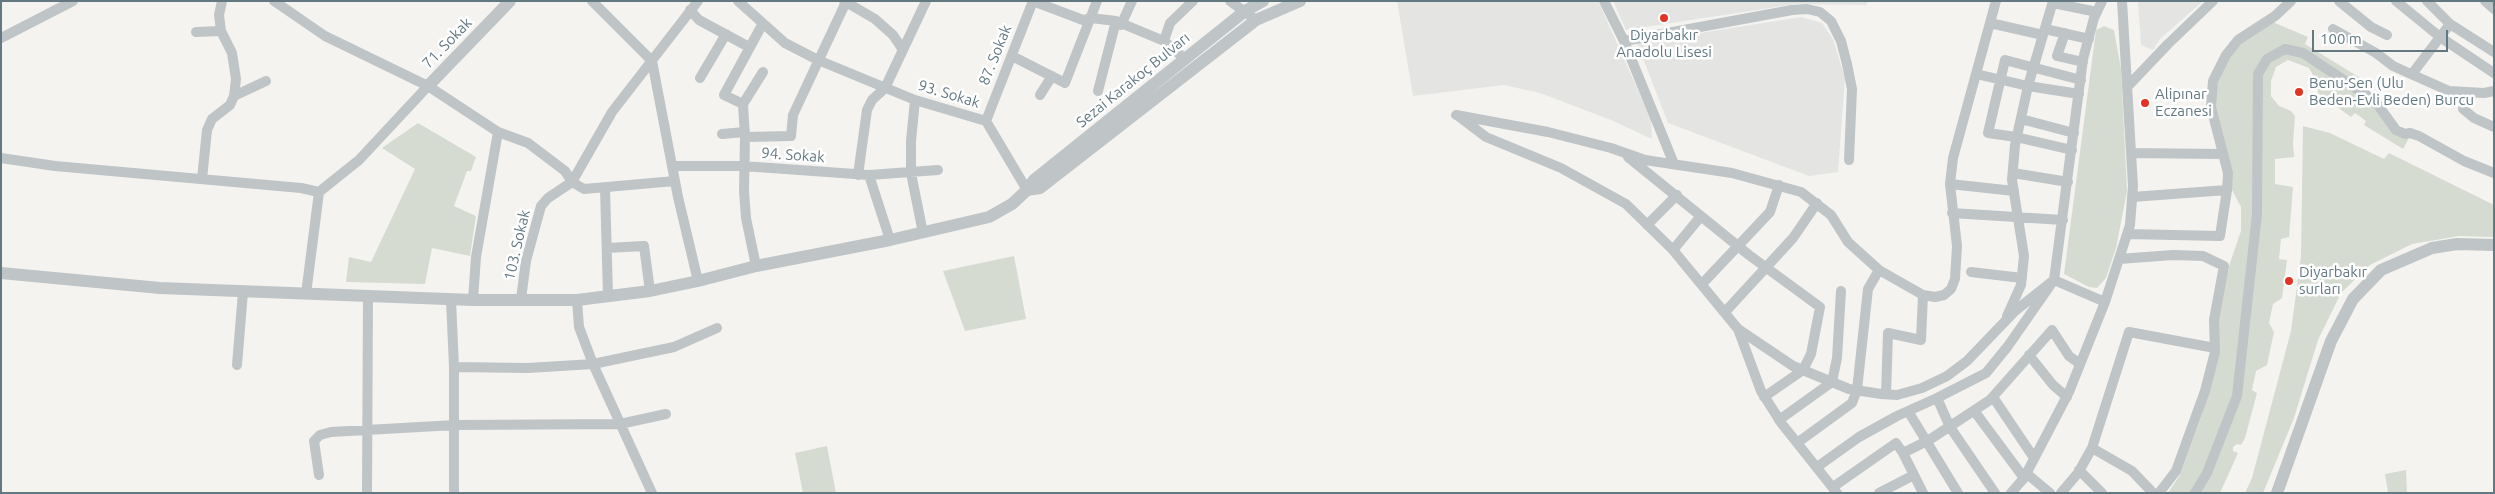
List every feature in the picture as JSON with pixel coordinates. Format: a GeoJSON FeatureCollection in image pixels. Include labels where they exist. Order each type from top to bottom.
{"type":"FeatureCollection","features":[{"type":"Feature","properties":{"kind":"street"},"geometry":{"type":"LineString","coordinates":[[1,38],[73,1]]}},
{"type":"Feature","properties":{"kind":"street"},"geometry":{"type":"LineString","coordinates":[[202,178],[207,130],[212,119],[230,105],[234,96],[235,66],[232,53],[221,31],[219,15],[222,1]]}},
{"type":"Feature","properties":{"kind":"street"},"geometry":{"type":"LineString","coordinates":[[274,1],[325,36],[428,86],[498,132],[528,142],[565,171],[572,182],[584,189],[675,181]]}},
{"type":"Feature","properties":{"kind":"street","name":"71. Sokak"},"geometry":{"type":"LineString","coordinates":[[428,86],[510,1]]}},
{"type":"Feature","properties":{"kind":"street"},"geometry":{"type":"LineString","coordinates":[[592,1],[652,61],[675,181],[698,281]]}},
{"type":"Feature","properties":{"kind":"street"},"geometry":{"type":"LineString","coordinates":[[572,182],[612,112],[698,1]]}},
{"type":"Feature","properties":{"kind":"street","name":"93. Sokak"},"geometry":{"type":"LineString","coordinates":[[738,1],[762,25],[785,43],[818,60],[915,100],[986,121],[1027,190]]}},
{"type":"Feature","properties":{"kind":"street"},"geometry":{"type":"LineString","coordinates":[[858,175],[867,110],[872,100],[885,88],[926,1]]}},
{"type":"Feature","properties":{"kind":"street"},"geometry":{"type":"LineString","coordinates":[[1032,1],[1082,20],[1090,18],[1119,23],[1164,41],[1185,59]]}},
{"type":"Feature","properties":{"kind":"street","name":"87. Sokak"},"geometry":{"type":"LineString","coordinates":[[986,121],[1032,1]]}},
{"type":"Feature","properties":{"kind":"street"},"geometry":{"type":"LineString","coordinates":[[1012,56],[1065,83],[1097,1]]}},
{"type":"Feature","properties":{"kind":"street"},"geometry":{"type":"LineString","coordinates":[[1098,91],[1119,23],[1132,1]]}},
{"type":"Feature","properties":{"kind":"street"},"geometry":{"type":"LineString","coordinates":[[1164,41],[1165,33],[1170,23],[1193,1]]}},
{"type":"Feature","properties":{"kind":"street"},"geometry":{"type":"LineString","coordinates":[[1230,1],[1256,20]]}},
{"type":"Feature","properties":{"kind":"street","name":"Sezai Karakoç Bulvarı"},"geometry":{"type":"LineString","coordinates":[[1027,190],[1034,180],[1245,11],[1264,1]]}},
{"type":"Feature","properties":{"kind":"street"},"geometry":{"type":"LineString","coordinates":[[1,273],[160,288],[451,300],[577,300],[650,291],[698,281],[756,266],[890,240],[988,217],[1012,204],[1027,190],[1040,188],[1256,20],[1300,1]]}},
{"type":"Feature","properties":{"kind":"street"},"geometry":{"type":"LineString","coordinates":[[1604,1],[1624,41],[1674,164]]}},
{"type":"Feature","properties":{"kind":"street"},"geometry":{"type":"LineString","coordinates":[[1996,1],[1953,158],[1950,184],[1956,246],[1955,279],[1952,289],[1944,295],[1935,297],[1923,295],[1879,270],[1848,242],[1831,215],[1801,192],[1732,173],[1645,160],[1548,132],[1456,115],[1486,137],[1561,168],[1626,204],[1673,250],[1738,329],[1758,344],[1803,370],[1857,390],[1897,395],[1922,388],[1947,376],[1967,361],[2021,306],[2054,280]]}},
{"type":"Feature","properties":{"kind":"street"},"geometry":{"type":"LineString","coordinates":[[1817,467],[1860,437],[1986,373],[2008,346],[2054,280],[2083,62],[2097,12],[2102,1]]}},
{"type":"Feature","properties":{"kind":"street"},"geometry":{"type":"LineString","coordinates":[[2011,493],[2025,475],[2067,397],[2105,302],[2127,234],[2132,197],[2132,153],[2122,1]]}},
{"type":"Feature","properties":{"kind":"street"},"geometry":{"type":"LineString","coordinates":[[2128,86],[2213,1]]}},
{"type":"Feature","properties":{"kind":"street"},"geometry":{"type":"LineString","coordinates":[[2127,234],[2220,236],[2228,190],[2228,173],[2211,106],[2213,81],[2226,55],[2238,40],[2275,16],[2291,1]]}},
{"type":"Feature","properties":{"kind":"street"},"geometry":{"type":"LineString","coordinates":[[2339,1],[2371,27],[2386,35]]}},
{"type":"Feature","properties":{"kind":"street"},"geometry":{"type":"LineString","coordinates":[[2396,1],[2440,37],[2494,73]]}},
{"type":"Feature","properties":{"kind":"street"},"geometry":{"type":"LineString","coordinates":[[2426,1],[2450,24],[2494,52]]}},
{"type":"Feature","properties":{"kind":"street"},"geometry":{"type":"LineString","coordinates":[[2485,1],[2494,9]]}},
{"type":"Feature","properties":{"kind":"street"},"geometry":{"type":"LineString","coordinates":[[722,134],[791,136],[793,115],[845,2],[875,19],[893,35],[903,50]]}},
{"type":"Feature","properties":{"kind":"street"},"geometry":{"type":"LineString","coordinates":[[2004,324],[2021,285],[2024,256],[2012,173],[2016,137],[2028,86],[2044,32],[2053,2],[2097,12]]}},
{"type":"Feature","properties":{"kind":"street"},"geometry":{"type":"LineString","coordinates":[[1624,41],[1792,10],[1807,9],[1820,12],[1831,21],[1841,41],[1848,64],[1852,89],[1849,160]]}},
{"type":"Feature","properties":{"kind":"street"},"geometry":{"type":"LineString","coordinates":[[690,10],[699,20],[749,47]]}},
{"type":"Feature","properties":{"kind":"street"},"geometry":{"type":"LineString","coordinates":[[1990,23],[2044,32],[2065,33],[2089,39]]}},
{"type":"Feature","properties":{"kind":"street"},"geometry":{"type":"LineString","coordinates":[[2412,74],[2450,24]]}},
{"type":"Feature","properties":{"kind":"street"},"geometry":{"type":"LineString","coordinates":[[743,104],[724,95],[762,25]]}},
{"type":"Feature","properties":{"kind":"street"},"geometry":{"type":"LineString","coordinates":[[2333,29],[2376,53],[2393,66],[2449,91],[2484,93],[2494,90]]}},
{"type":"Feature","properties":{"kind":"street"},"geometry":{"type":"LineString","coordinates":[[196,32],[221,31]]}},
{"type":"Feature","properties":{"kind":"street"},"geometry":{"type":"LineString","coordinates":[[2065,33],[2057,56],[2083,62]]}},
{"type":"Feature","properties":{"kind":"street"},"geometry":{"type":"LineString","coordinates":[[700,78],[726,34]]}},
{"type":"Feature","properties":{"kind":"street"},"geometry":{"type":"LineString","coordinates":[[2196,493],[2207,473],[2237,396],[2257,214],[2258,74],[2267,59],[2285,49],[2303,53],[2376,101],[2396,130],[2405,134],[2410,133],[2419,136],[2464,161],[2494,173]]}},
{"type":"Feature","properties":{"kind":"street"},"geometry":{"type":"LineString","coordinates":[[2072,150],[2016,137],[1988,133],[2005,60],[2081,80]]}},
{"type":"Feature","properties":{"kind":"street"},"geometry":{"type":"LineString","coordinates":[[756,266],[746,218],[743,104],[763,72]]}},
{"type":"Feature","properties":{"kind":"street"},"geometry":{"type":"LineString","coordinates":[[1976,74],[2028,86],[2079,94]]}},
{"type":"Feature","properties":{"kind":"street"},"geometry":{"type":"LineString","coordinates":[[1040,95],[1052,76]]}},
{"type":"Feature","properties":{"kind":"street"},"geometry":{"type":"LineString","coordinates":[[234,96],[266,81]]}},
{"type":"Feature","properties":{"kind":"street"},"geometry":{"type":"LineString","coordinates":[[306,294],[319,192],[359,160],[428,86]]}},
{"type":"Feature","properties":{"kind":"street"},"geometry":{"type":"LineString","coordinates":[[2465,92],[2463,108],[2474,118],[2494,127]]}},
{"type":"Feature","properties":{"kind":"street"},"geometry":{"type":"LineString","coordinates":[[915,100],[910,141],[911,173],[923,233]]}},
{"type":"Feature","properties":{"kind":"street"},"geometry":{"type":"LineString","coordinates":[[2021,119],[2074,133]]}},
{"type":"Feature","properties":{"kind":"street"},"geometry":{"type":"LineString","coordinates":[[473,300],[476,257],[498,132]]}},
{"type":"Feature","properties":{"kind":"street"},"geometry":{"type":"LineString","coordinates":[[1621,152],[1677,195],[1738,247],[1820,307],[1810,354],[1803,370],[1764,397]]}},
{"type":"Feature","properties":{"kind":"street"},"geometry":{"type":"LineString","coordinates":[[2132,153],[2222,154]]}},
{"type":"Feature","properties":{"kind":"street"},"geometry":{"type":"LineString","coordinates":[[1,158],[56,166],[202,178],[301,188],[319,192]]}},
{"type":"Feature","properties":{"kind":"street","name":"94. Sokak"},"geometry":{"type":"LineString","coordinates":[[673,166],[744,166],[858,175],[938,170]]}},
{"type":"Feature","properties":{"kind":"street"},"geometry":{"type":"LineString","coordinates":[[2012,173],[2068,182]]}},
{"type":"Feature","properties":{"kind":"street"},"geometry":{"type":"LineString","coordinates":[[869,175],[890,240]]}},
{"type":"Feature","properties":{"kind":"street","name":"103. Sokak"},"geometry":{"type":"LineString","coordinates":[[521,299],[526,261],[541,206],[548,198],[572,182]]}},
{"type":"Feature","properties":{"kind":"street"},"geometry":{"type":"LineString","coordinates":[[1950,184],[2014,191]]}},
{"type":"Feature","properties":{"kind":"street"},"geometry":{"type":"LineString","coordinates":[[1702,284],[1770,212],[1779,185]]}},
{"type":"Feature","properties":{"kind":"street"},"geometry":{"type":"LineString","coordinates":[[605,188],[608,296]]}},
{"type":"Feature","properties":{"kind":"street"},"geometry":{"type":"LineString","coordinates":[[2132,197],[2228,190]]}},
{"type":"Feature","properties":{"kind":"street"},"geometry":{"type":"LineString","coordinates":[[1647,225],[1677,195]]}},
{"type":"Feature","properties":{"kind":"street"},"geometry":{"type":"LineString","coordinates":[[1725,312],[1793,238],[1817,203]]}},
{"type":"Feature","properties":{"kind":"street"},"geometry":{"type":"LineString","coordinates":[[1952,213],[2063,220]]}},
{"type":"Feature","properties":{"kind":"street"},"geometry":{"type":"LineString","coordinates":[[1673,250],[1702,216]]}},
{"type":"Feature","properties":{"kind":"street"},"geometry":{"type":"LineString","coordinates":[[2277,493],[2332,341],[2353,299],[2381,270],[2432,248],[2458,244],[2494,245]]}},
{"type":"Feature","properties":{"kind":"street"},"geometry":{"type":"LineString","coordinates":[[607,248],[644,246],[650,291]]}},
{"type":"Feature","properties":{"kind":"street"},"geometry":{"type":"LineString","coordinates":[[2119,259],[2173,255],[2203,256],[2224,266],[2214,320],[2215,348],[2205,391],[2176,471],[2159,493]]}},
{"type":"Feature","properties":{"kind":"street"},"geometry":{"type":"LineString","coordinates":[[1797,443],[1852,403],[1857,390],[1868,289],[1879,270]]}},
{"type":"Feature","properties":{"kind":"street"},"geometry":{"type":"LineString","coordinates":[[1972,272],[2022,278]]}},
{"type":"Feature","properties":{"kind":"street"},"geometry":{"type":"LineString","coordinates":[[2054,280],[2105,302]]}},
{"type":"Feature","properties":{"kind":"street"},"geometry":{"type":"LineString","coordinates":[[1779,420],[1832,382],[1837,358],[1842,291]]}},
{"type":"Feature","properties":{"kind":"street"},"geometry":{"type":"LineString","coordinates":[[237,364],[243,292]]}},
{"type":"Feature","properties":{"kind":"street"},"geometry":{"type":"LineString","coordinates":[[1886,394],[1888,333],[1921,340],[1923,295]]}},
{"type":"Feature","properties":{"kind":"street"},"geometry":{"type":"LineString","coordinates":[[367,493],[368,297]]}},
{"type":"Feature","properties":{"kind":"street"},"geometry":{"type":"LineString","coordinates":[[451,300],[455,425],[454,493]]}},
{"type":"Feature","properties":{"kind":"street"},"geometry":{"type":"LineString","coordinates":[[577,300],[579,327],[593,364],[652,493]]}},
{"type":"Feature","properties":{"kind":"street"},"geometry":{"type":"LineString","coordinates":[[454,367],[528,368],[593,364],[674,347],[717,328]]}},
{"type":"Feature","properties":{"kind":"street"},"geometry":{"type":"LineString","coordinates":[[1738,329],[1764,397],[1779,420],[1835,490],[1896,443],[1923,493]]}},
{"type":"Feature","properties":{"kind":"street"},"geometry":{"type":"LineString","coordinates":[[1903,453],[1975,412],[1993,397],[2052,330],[2069,356],[2080,364]]}},
{"type":"Feature","properties":{"kind":"street"},"geometry":{"type":"LineString","coordinates":[[2061,493],[2080,470],[2092,448],[2129,332],[2215,348]]}},
{"type":"Feature","properties":{"kind":"street"},"geometry":{"type":"LineString","coordinates":[[2029,355],[2053,385],[2067,397]]}},
{"type":"Feature","properties":{"kind":"street"},"geometry":{"type":"LineString","coordinates":[[1993,397],[2034,458]]}},
{"type":"Feature","properties":{"kind":"street"},"geometry":{"type":"LineString","coordinates":[[1937,398],[1950,427],[1995,493]]}},
{"type":"Feature","properties":{"kind":"street"},"geometry":{"type":"LineString","coordinates":[[1908,411],[1925,442],[1958,493]]}},
{"type":"Feature","properties":{"kind":"street"},"geometry":{"type":"LineString","coordinates":[[1975,412],[2025,475],[2050,493]]}},
{"type":"Feature","properties":{"kind":"street"},"geometry":{"type":"LineString","coordinates":[[319,475],[314,441],[320,435],[455,425],[620,424],[666,414]]}},
{"type":"Feature","properties":{"kind":"street"},"geometry":{"type":"LineString","coordinates":[[2092,448],[2132,471],[2153,493]]}},
{"type":"Feature","properties":{"kind":"street"},"geometry":{"type":"LineString","coordinates":[[2080,470],[2102,493]]}},
{"type":"Feature","properties":{"kind":"street"},"geometry":{"type":"LineString","coordinates":[[1879,493],[1914,475]]}},
{"type":"Feature","properties":{"kind":"shaded area"},"geometry":{"type":"Polygon","coordinates":[[[1397,1],[1598,1],[1651,119],[1652,139],[1611,120],[1540,93],[1504,85],[1413,96],[1397,1]]]}},
{"type":"Feature","properties":{"kind":"shaded area","name":"Diyarbakır Anadolu Lisesi"},"geometry":{"type":"Polygon","coordinates":[[[1613,1],[1912,1],[1868,2],[1866,5],[1796,4],[1626,30],[1613,1]]]}},
{"type":"Feature","properties":{"kind":"shaded area"},"geometry":{"type":"Polygon","coordinates":[[[2138,1],[2203,1],[2160,39],[2153,50],[2141,45],[2138,1]]]}},
{"type":"Feature","properties":{"kind":"shaded area"},"geometry":{"type":"Polygon","coordinates":[[[1801,17],[1822,23],[1833,39],[1845,78],[1838,172],[1809,176],[1668,123],[1637,43],[1801,17]]]}},
{"type":"Feature","properties":{"kind":"shaded area"},"geometry":{"type":"Polygon","coordinates":[[[2273,20],[2275,23],[2308,37],[2305,44],[2362,79],[2383,114],[2409,138],[2403,149],[2364,125],[2366,121],[2355,113],[2351,117],[2318,93],[2317,82],[2309,68],[2288,60],[2276,67],[2271,81],[2271,96],[2279,106],[2291,111],[2295,116],[2294,157],[2275,159],[2275,184],[2293,187],[2289,237],[2281,239],[2279,259],[2287,260],[2282,298],[2273,304],[2269,323],[2274,332],[2267,365],[2256,371],[2252,390],[2257,393],[2245,438],[2241,445],[2237,444],[2233,447],[2233,451],[2238,453],[2220,493],[2168,493],[2180,475],[2201,417],[2218,314],[2230,263],[2241,231],[2241,207],[2231,188],[2216,112],[2215,98],[2219,77],[2229,54],[2245,38],[2273,20]]]}},
{"type":"Feature","properties":{"kind":"shaded area"},"geometry":{"type":"Polygon","coordinates":[[[2104,26],[2114,30],[2121,69],[2127,191],[2116,248],[2106,278],[2097,288],[2089,287],[2064,274],[2096,30],[2104,26]]]}},
{"type":"Feature","properties":{"kind":"shaded area"},"geometry":{"type":"Polygon","coordinates":[[[418,123],[476,157],[471,171],[467,171],[454,206],[476,216],[470,256],[432,248],[425,284],[346,282],[349,257],[371,262],[415,169],[382,148],[418,123]]]}},
{"type":"Feature","properties":{"kind":"shaded area"},"geometry":{"type":"Polygon","coordinates":[[[2303,126],[2330,133],[2384,159],[2389,153],[2494,205],[2494,237],[2459,236],[2412,244],[2370,265],[2341,293],[2318,340],[2294,418],[2263,493],[2245,493],[2252,478],[2291,331],[2301,256],[2303,126]]]}},
{"type":"Feature","properties":{"kind":"shaded area"},"geometry":{"type":"Polygon","coordinates":[[[1014,256],[1026,319],[965,331],[943,271],[1014,256]]]}},
{"type":"Feature","properties":{"kind":"shaded area"},"geometry":{"type":"Polygon","coordinates":[[[827,446],[836,493],[803,493],[795,453],[827,446]]]}},
{"type":"Feature","properties":{"kind":"shaded area"},"geometry":{"type":"Polygon","coordinates":[[[2406,470],[2407,493],[2388,493],[2385,474],[2406,470]]]}},
{"type":"Feature","properties":{"kind":"place","name":"Diyarbakır Anadolu Lisesi"},"geometry":{"type":"Point","coordinates":[1664,18]}},
{"type":"Feature","properties":{"kind":"place","name":"Benu-Sen (Ulu Beden-Evli Beden) Burcu"},"geometry":{"type":"Point","coordinates":[2299,92]}},
{"type":"Feature","properties":{"kind":"place","name":"Alipınar Eczanesi"},"geometry":{"type":"Point","coordinates":[2145,103]}},
{"type":"Feature","properties":{"kind":"place","name":"Diyarbakır surları"},"geometry":{"type":"Point","coordinates":[2289,281]}}]}
